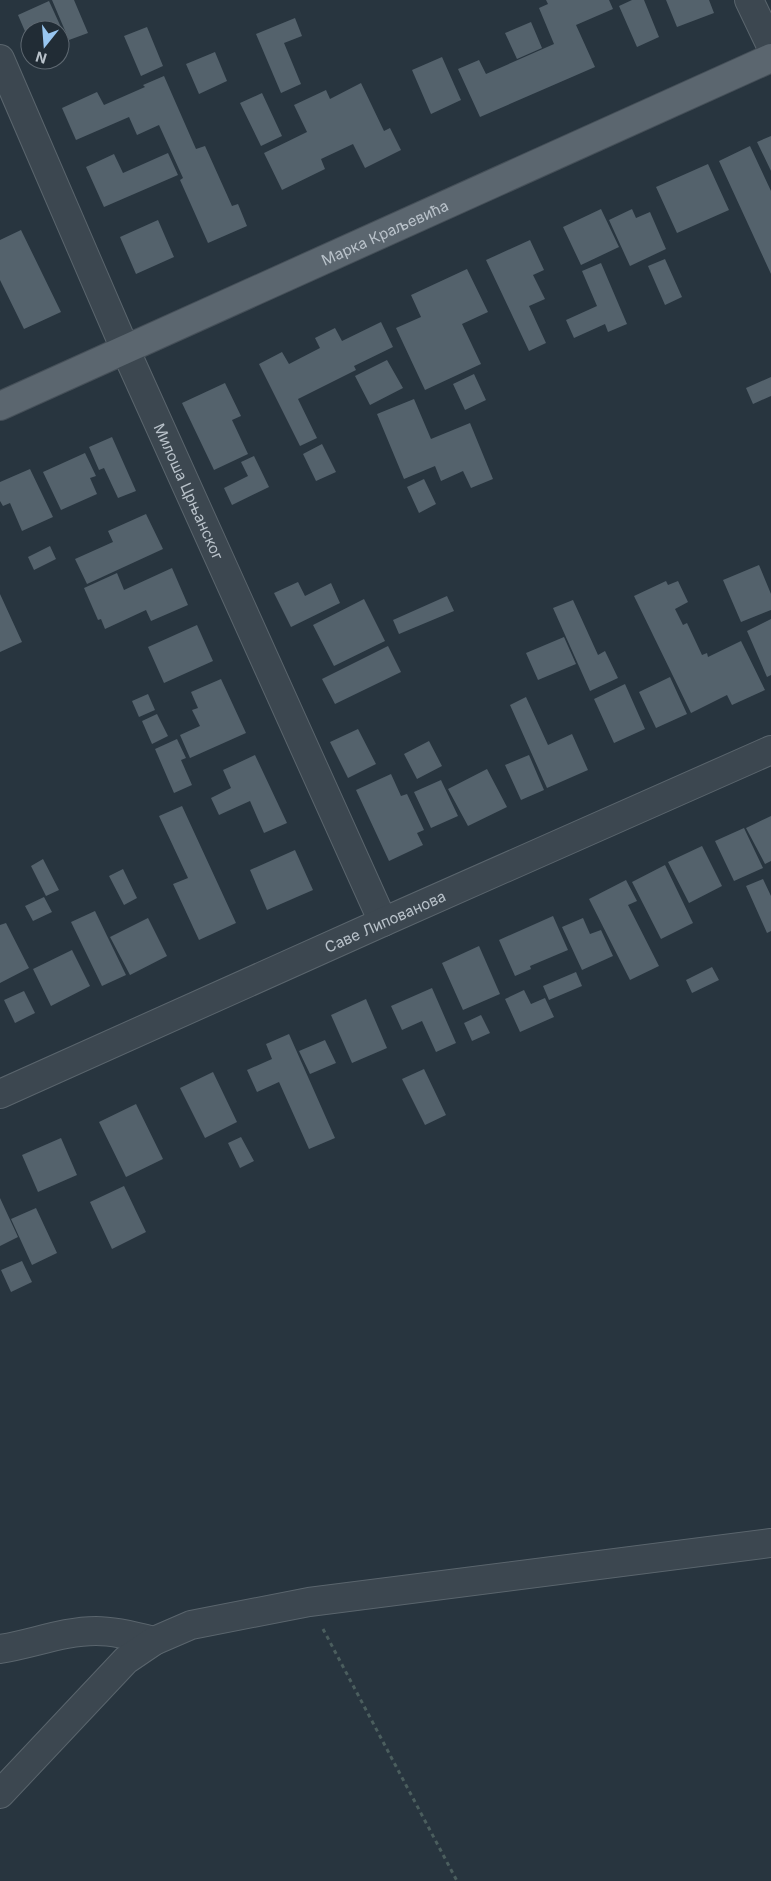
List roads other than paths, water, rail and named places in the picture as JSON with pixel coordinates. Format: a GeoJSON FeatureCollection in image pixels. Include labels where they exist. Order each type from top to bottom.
{"type":"FeatureCollection","features":[{"type":"Feature","properties":{"kind":"main road","name":"Марка Краљевића"},"geometry":{"type":"LineString","coordinates":[[0,406],[771,58]]}},
{"type":"Feature","properties":{"kind":"street"},"geometry":{"type":"LineString","coordinates":[[749,0],[771,46]]}},
{"type":"Feature","properties":{"kind":"street","name":"Милоша Црњанског"},"geometry":{"type":"LineString","coordinates":[[0,59],[125,349],[382,922]]}},
{"type":"Feature","properties":{"kind":"street","name":"Саве Липованова"},"geometry":{"type":"LineString","coordinates":[[0,1094],[771,750]]}},
{"type":"Feature","properties":{"kind":"street"},"geometry":{"type":"LineString","coordinates":[[0,1794],[126,1660],[154,1641],[191,1625],[309,1602],[771,1544]]}},
{"type":"Feature","properties":{"kind":"street"},"geometry":{"type":"LineString","coordinates":[[0,1649],[76,1632],[119,1633],[154,1641]]}}]}
